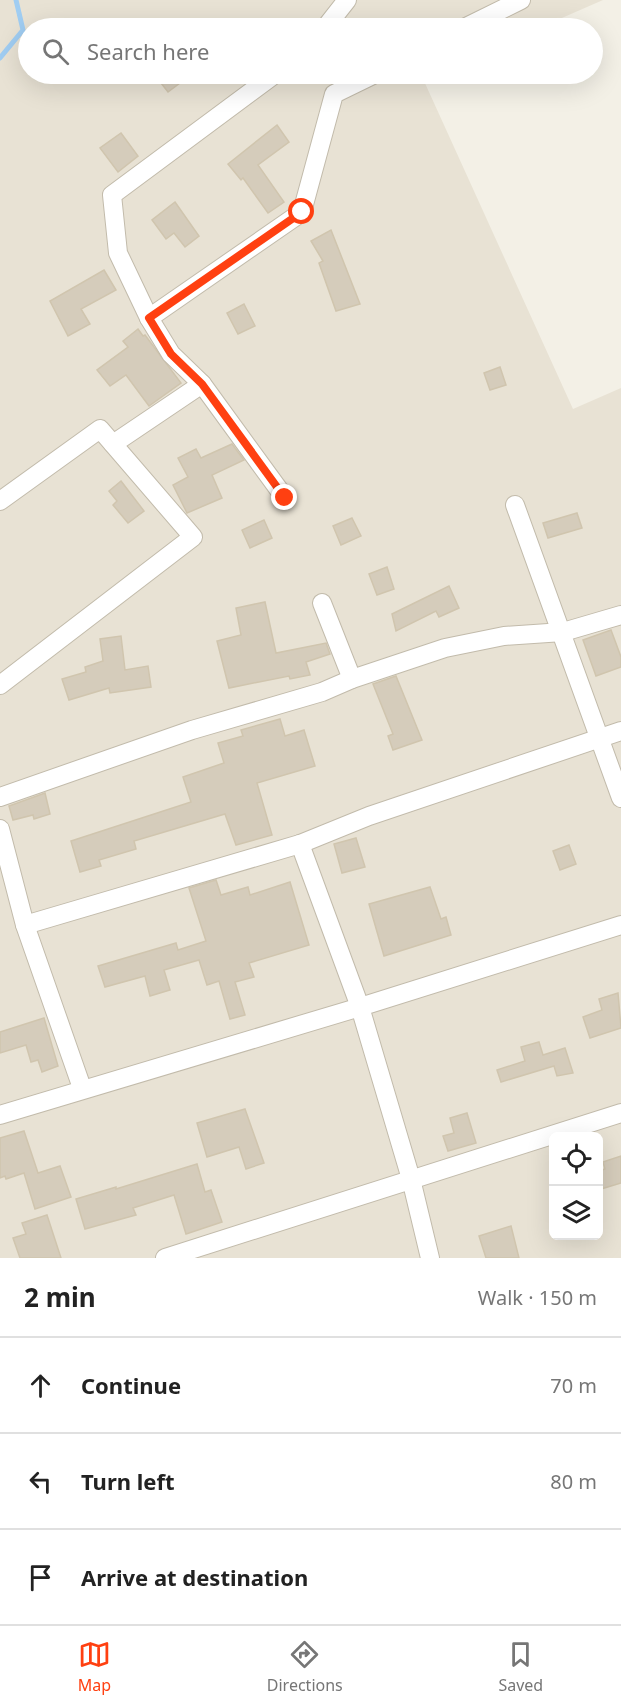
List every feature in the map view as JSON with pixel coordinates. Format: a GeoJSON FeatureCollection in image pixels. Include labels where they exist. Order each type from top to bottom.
{"type":"FeatureCollection","features":[{"type":"Feature","properties":{"kind":"street"},"geometry":{"type":"LineString","coordinates":[[333,18],[348,0]]}},
{"type":"Feature","properties":{"kind":"street"},"geometry":{"type":"LineString","coordinates":[[484,18],[520,0]]}},
{"type":"Feature","properties":{"kind":"street"},"geometry":{"type":"LineString","coordinates":[[262,84],[112,195],[118,253],[149,318],[171,354],[202,384],[285,498]]}},
{"type":"Feature","properties":{"kind":"street"},"geometry":{"type":"LineString","coordinates":[[149,318],[302,212],[334,94],[354,84]]}},
{"type":"Feature","properties":{"kind":"street"},"geometry":{"type":"LineString","coordinates":[[112,444],[202,384]]}},
{"type":"Feature","properties":{"kind":"street"},"geometry":{"type":"LineString","coordinates":[[0,685],[193,537],[100,429],[2,497]]}},
{"type":"Feature","properties":{"kind":"street"},"geometry":{"type":"LineString","coordinates":[[515,505],[563,632],[621,798]]}},
{"type":"Feature","properties":{"kind":"street"},"geometry":{"type":"LineString","coordinates":[[322,603],[352,679]]}},
{"type":"Feature","properties":{"kind":"street"},"geometry":{"type":"LineString","coordinates":[[0,797],[192,730],[322,692],[352,679],[445,648],[504,636],[563,632],[621,615]]}},
{"type":"Feature","properties":{"kind":"street"},"geometry":{"type":"LineString","coordinates":[[25,925],[300,844],[369,816],[621,731]]}},
{"type":"Feature","properties":{"kind":"street"},"geometry":{"type":"LineString","coordinates":[[0,829],[25,925],[82,1088]]}},
{"type":"Feature","properties":{"kind":"street"},"geometry":{"type":"LineString","coordinates":[[300,844],[360,1007],[411,1179],[430,1258]]}},
{"type":"Feature","properties":{"kind":"street"},"geometry":{"type":"LineString","coordinates":[[0,1115],[82,1088],[360,1007],[621,925]]}},
{"type":"Feature","properties":{"kind":"street"},"geometry":{"type":"LineString","coordinates":[[165,1258],[621,1113]]}},
{"type":"Feature","properties":{"kind":"shaded area"},"geometry":{"type":"Polygon","coordinates":[[[0,0],[603,0],[562,18],[18,18],[18,84],[425,84],[573,409],[621,388],[621,1258],[0,1258],[0,0]]]}},
{"type":"Feature","properties":{"kind":"building"},"geometry":{"type":"Polygon","coordinates":[[[162,84],[179,84],[168,92],[162,84]]]}},
{"type":"Feature","properties":{"kind":"building"},"geometry":{"type":"Polygon","coordinates":[[[277,125],[289,142],[258,165],[284,202],[268,213],[243,178],[241,180],[228,164],[277,125]]]}},
{"type":"Feature","properties":{"kind":"building"},"geometry":{"type":"Polygon","coordinates":[[[121,133],[138,156],[118,172],[100,148],[121,133]]]}},
{"type":"Feature","properties":{"kind":"building"},"geometry":{"type":"Polygon","coordinates":[[[175,202],[199,236],[185,247],[174,233],[166,239],[152,220],[175,202]]]}},
{"type":"Feature","properties":{"kind":"building"},"geometry":{"type":"Polygon","coordinates":[[[331,230],[360,304],[336,311],[319,263],[323,261],[311,241],[331,230]]]}},
{"type":"Feature","properties":{"kind":"building"},"geometry":{"type":"Polygon","coordinates":[[[104,270],[116,290],[81,309],[90,324],[68,336],[50,301],[104,270]]]}},
{"type":"Feature","properties":{"kind":"building"},"geometry":{"type":"Polygon","coordinates":[[[244,304],[255,326],[238,334],[227,313],[244,304]]]}},
{"type":"Feature","properties":{"kind":"building"},"geometry":{"type":"Polygon","coordinates":[[[138,329],[181,383],[149,406],[126,375],[110,386],[97,370],[128,347],[123,341],[138,329]]]}},
{"type":"Feature","properties":{"kind":"building"},"geometry":{"type":"Polygon","coordinates":[[[500,367],[506,385],[490,390],[484,373],[500,367]]]}},
{"type":"Feature","properties":{"kind":"building"},"geometry":{"type":"Polygon","coordinates":[[[232,444],[244,460],[212,475],[222,498],[187,513],[173,485],[188,477],[178,458],[196,449],[201,458],[232,444]]]}},
{"type":"Feature","properties":{"kind":"building"},"geometry":{"type":"Polygon","coordinates":[[[121,481],[144,511],[128,523],[113,505],[117,501],[109,491],[121,481]]]}},
{"type":"Feature","properties":{"kind":"building"},"geometry":{"type":"Polygon","coordinates":[[[577,513],[582,528],[548,538],[543,523],[577,513]]]}},
{"type":"Feature","properties":{"kind":"building"},"geometry":{"type":"Polygon","coordinates":[[[352,518],[361,536],[341,545],[333,526],[352,518]]]}},
{"type":"Feature","properties":{"kind":"building"},"geometry":{"type":"Polygon","coordinates":[[[264,520],[272,538],[250,548],[242,530],[264,520]]]}},
{"type":"Feature","properties":{"kind":"building"},"geometry":{"type":"Polygon","coordinates":[[[387,567],[394,589],[377,595],[369,574],[387,567]]]}},
{"type":"Feature","properties":{"kind":"building"},"geometry":{"type":"Polygon","coordinates":[[[449,586],[459,608],[439,617],[436,611],[396,631],[392,614],[449,586]]]}},
{"type":"Feature","properties":{"kind":"building"},"geometry":{"type":"Polygon","coordinates":[[[265,602],[276,653],[326,643],[330,654],[306,662],[310,675],[290,679],[289,676],[229,688],[217,641],[241,635],[236,608],[265,602]]]}},
{"type":"Feature","properties":{"kind":"building"},"geometry":{"type":"Polygon","coordinates":[[[611,630],[621,657],[621,667],[596,676],[583,640],[611,630]]]}},
{"type":"Feature","properties":{"kind":"building"},"geometry":{"type":"Polygon","coordinates":[[[121,636],[125,670],[148,666],[151,687],[110,693],[109,688],[69,700],[62,679],[86,672],[85,667],[103,661],[100,639],[121,636]]]}},
{"type":"Feature","properties":{"kind":"building"},"geometry":{"type":"Polygon","coordinates":[[[396,676],[422,740],[393,750],[388,736],[393,734],[373,684],[396,676]]]}},
{"type":"Feature","properties":{"kind":"building"},"geometry":{"type":"Polygon","coordinates":[[[280,719],[285,736],[304,730],[315,766],[257,783],[272,835],[236,845],[225,814],[134,841],[136,849],[99,860],[101,866],[80,872],[71,841],[191,802],[183,777],[224,763],[218,743],[243,736],[241,730],[280,719]]]}},
{"type":"Feature","properties":{"kind":"building"},"geometry":{"type":"Polygon","coordinates":[[[45,793],[50,814],[34,819],[33,815],[13,820],[9,806],[45,793]]]}},
{"type":"Feature","properties":{"kind":"building"},"geometry":{"type":"Polygon","coordinates":[[[356,838],[365,867],[342,873],[334,844],[356,838]]]}},
{"type":"Feature","properties":{"kind":"building"},"geometry":{"type":"Polygon","coordinates":[[[569,845],[576,864],[560,870],[553,851],[569,845]]]}},
{"type":"Feature","properties":{"kind":"building"},"geometry":{"type":"Polygon","coordinates":[[[216,880],[221,895],[248,887],[250,895],[290,882],[309,945],[249,963],[254,977],[235,982],[245,1015],[230,1019],[219,981],[207,985],[199,960],[164,970],[170,990],[150,996],[145,976],[105,987],[98,966],[176,943],[178,950],[206,941],[189,888],[216,880]]]}},
{"type":"Feature","properties":{"kind":"building"},"geometry":{"type":"Polygon","coordinates":[[[430,887],[441,919],[446,917],[451,935],[384,956],[369,904],[430,887]]]}},
{"type":"Feature","properties":{"kind":"building"},"geometry":{"type":"Polygon","coordinates":[[[618,993],[621,1028],[590,1038],[583,1017],[602,1010],[599,999],[618,993]]]}},
{"type":"Feature","properties":{"kind":"building"},"geometry":{"type":"Polygon","coordinates":[[[44,1018],[58,1066],[42,1072],[38,1060],[31,1062],[26,1045],[0,1053],[0,1032],[44,1018]]]}},
{"type":"Feature","properties":{"kind":"building"},"geometry":{"type":"Polygon","coordinates":[[[539,1042],[543,1055],[565,1048],[573,1073],[557,1076],[554,1066],[501,1082],[497,1070],[525,1061],[521,1047],[539,1042]]]}},
{"type":"Feature","properties":{"kind":"building"},"geometry":{"type":"Polygon","coordinates":[[[245,1109],[264,1163],[246,1169],[239,1147],[207,1157],[197,1123],[245,1109]]]}},
{"type":"Feature","properties":{"kind":"building"},"geometry":{"type":"Polygon","coordinates":[[[467,1113],[476,1143],[448,1151],[443,1136],[454,1133],[450,1118],[467,1113]]]}},
{"type":"Feature","properties":{"kind":"building"},"geometry":{"type":"Polygon","coordinates":[[[24,1131],[38,1173],[60,1166],[71,1197],[35,1209],[24,1173],[6,1179],[5,1176],[0,1178],[0,1138],[24,1131]]]}},
{"type":"Feature","properties":{"kind":"building"},"geometry":{"type":"Polygon","coordinates":[[[621,1156],[621,1183],[603,1188],[603,1170],[605,1169],[603,1162],[621,1156]]]}},
{"type":"Feature","properties":{"kind":"building"},"geometry":{"type":"Polygon","coordinates":[[[197,1164],[205,1192],[211,1190],[222,1222],[186,1234],[174,1195],[133,1208],[136,1215],[85,1229],[76,1199],[197,1164]]]}},
{"type":"Feature","properties":{"kind":"building"},"geometry":{"type":"Polygon","coordinates":[[[47,1215],[61,1258],[20,1258],[13,1238],[26,1234],[22,1223],[47,1215]]]}},
{"type":"Feature","properties":{"kind":"building"},"geometry":{"type":"Polygon","coordinates":[[[511,1226],[519,1258],[486,1258],[479,1236],[511,1226]]]}},
{"type":"Feature","properties":{"kind":"waterway"},"geometry":{"type":"LineString","coordinates":[[16,0],[20,18]]}},
{"type":"Feature","properties":{"kind":"waterway"},"geometry":{"type":"LineString","coordinates":[[0,58],[18,36]]}},
{"type":"Feature","properties":{"kind":"route"},"geometry":{"type":"LineString","coordinates":[[285,498],[202,384],[171,354],[149,318],[302,212]]}}]}
